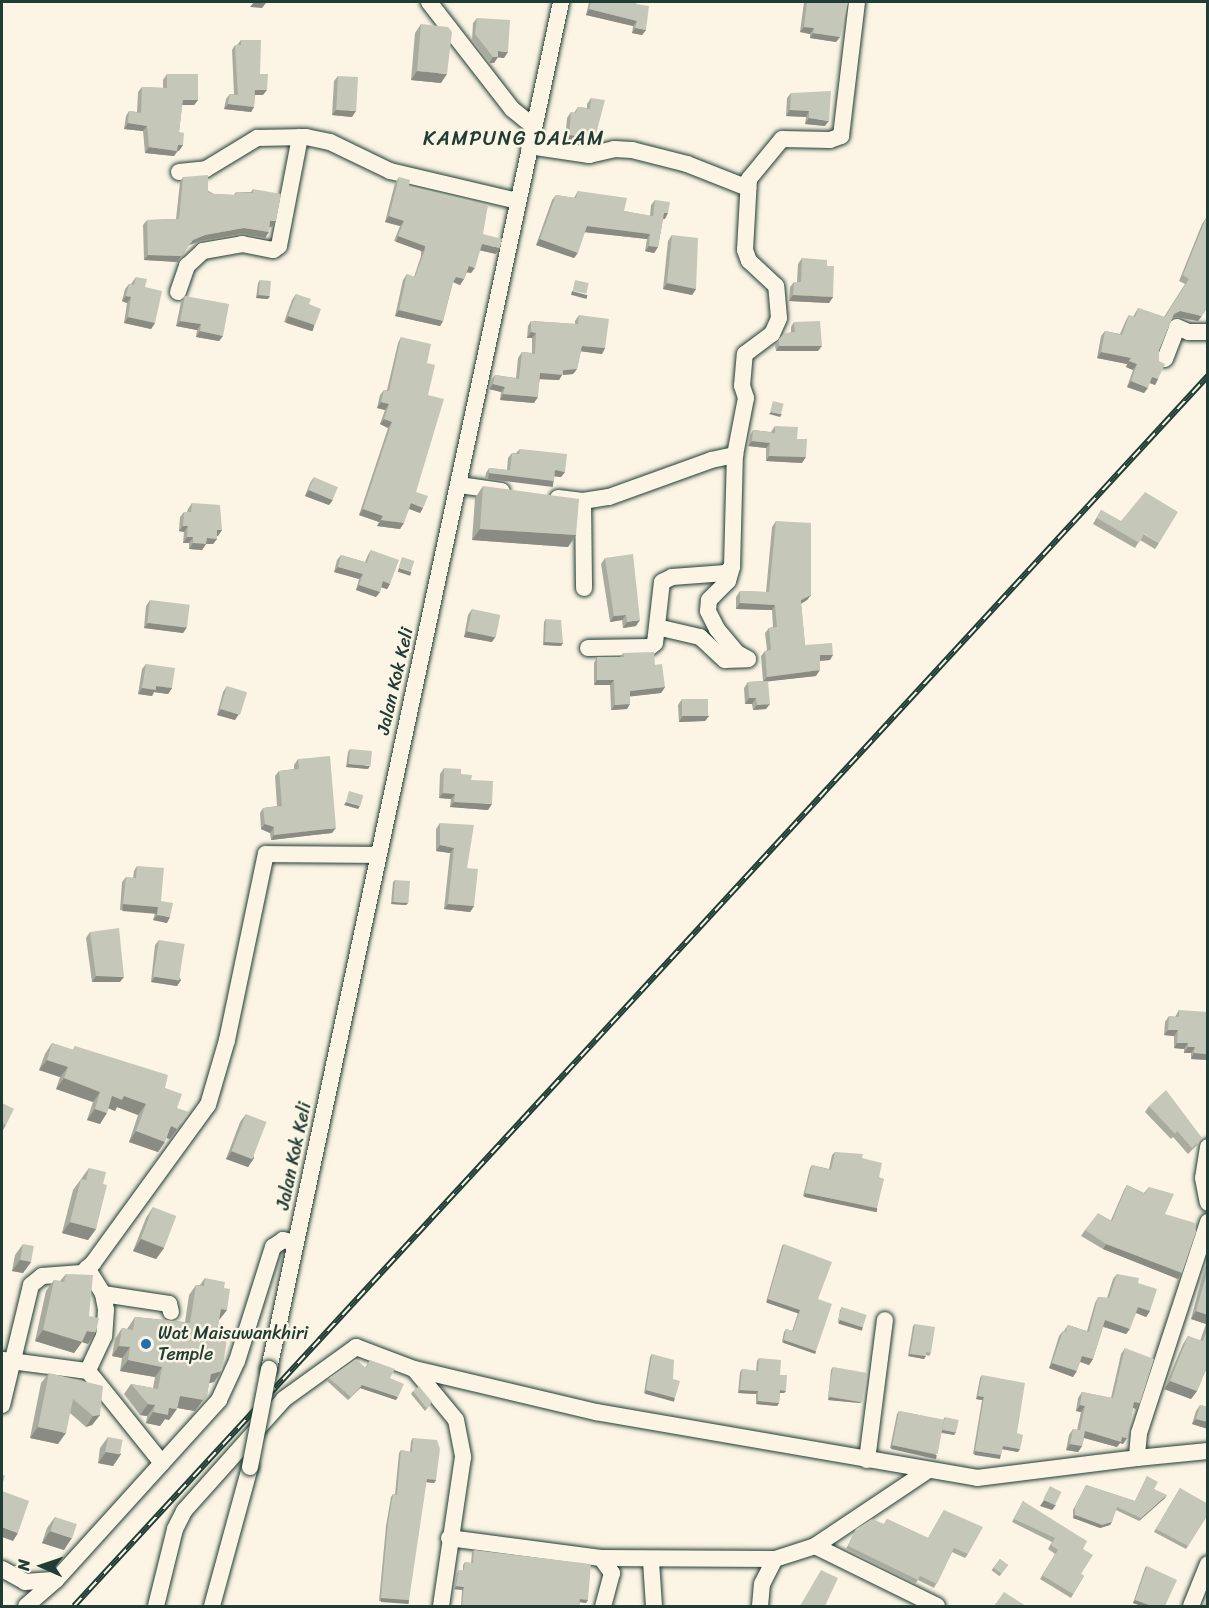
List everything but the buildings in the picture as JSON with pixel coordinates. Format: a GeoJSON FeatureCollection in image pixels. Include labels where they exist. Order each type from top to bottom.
{"type":"FeatureCollection","features":[{"type":"Feature","properties":{"kind":"street"},"geometry":{"type":"LineString","coordinates":[[429,2],[512,109],[533,126]]}},
{"type":"Feature","properties":{"kind":"street","name":"Jalan Kok Keli"},"geometry":{"type":"LineString","coordinates":[[212,1606],[250,1467],[378,855],[561,2]]}},
{"type":"Feature","properties":{"kind":"street"},"geometry":{"type":"LineString","coordinates":[[657,627],[700,637],[725,660],[748,659],[737,653],[717,629],[708,611],[709,600],[728,581],[732,567],[735,455],[746,398],[742,386],[745,354],[772,334],[779,318],[776,286],[749,261],[745,250],[748,188],[753,171],[782,140],[830,140],[841,136],[857,2]]}},
{"type":"Feature","properties":{"kind":"street"},"geometry":{"type":"LineString","coordinates":[[179,172],[206,169],[256,138],[300,136],[330,142],[390,171],[518,201]]}},
{"type":"Feature","properties":{"kind":"street"},"geometry":{"type":"LineString","coordinates":[[177,292],[187,266],[203,250],[242,244],[269,250],[279,246],[300,136]]}},
{"type":"Feature","properties":{"kind":"street"},"geometry":{"type":"LineString","coordinates":[[529,146],[589,155],[614,149],[632,150],[687,164],[748,188]]}},
{"type":"Feature","properties":{"kind":"street"},"geometry":{"type":"LineString","coordinates":[[1165,359],[1177,327],[1190,332],[1208,332]]}},
{"type":"Feature","properties":{"kind":"street"},"geometry":{"type":"LineString","coordinates":[[538,495],[583,501],[609,497],[711,460],[735,455]]}},
{"type":"Feature","properties":{"kind":"street"},"geometry":{"type":"LineString","coordinates":[[459,485],[515,492]]}},
{"type":"Feature","properties":{"kind":"street"},"geometry":{"type":"LineString","coordinates":[[583,501],[584,588]]}},
{"type":"Feature","properties":{"kind":"street"},"geometry":{"type":"LineString","coordinates":[[588,648],[650,646],[655,643],[662,582],[672,577],[726,573],[732,567]]}},
{"type":"Feature","properties":{"kind":"street"},"geometry":{"type":"LineString","coordinates":[[2,1405],[7,1361],[31,1285],[42,1276],[70,1276],[87,1268],[208,1106],[227,1040],[266,854],[378,855]]}},
{"type":"Feature","properties":{"kind":"street"},"geometry":{"type":"LineString","coordinates":[[1208,1147],[1203,1178],[1208,1203]]}},
{"type":"Feature","properties":{"kind":"street"},"geometry":{"type":"LineString","coordinates":[[1137,1458],[1139,1433],[1208,1222]]}},
{"type":"Feature","properties":{"kind":"street"},"geometry":{"type":"LineString","coordinates":[[26,1606],[56,1580],[209,1413],[226,1388],[273,1247],[283,1240],[296,1243]]}},
{"type":"Feature","properties":{"kind":"street"},"geometry":{"type":"LineString","coordinates":[[87,1268],[104,1294],[104,1336],[88,1371]]}},
{"type":"Feature","properties":{"kind":"street"},"geometry":{"type":"LineString","coordinates":[[104,1294],[169,1304],[171,1312]]}},
{"type":"Feature","properties":{"kind":"street"},"geometry":{"type":"LineString","coordinates":[[867,1460],[885,1320]]}},
{"type":"Feature","properties":{"kind":"street"},"geometry":{"type":"LineString","coordinates":[[156,1606],[175,1529],[184,1511],[284,1399],[356,1347],[414,1369],[596,1412],[927,1471],[995,1479],[1137,1458],[1208,1451]]}},
{"type":"Feature","properties":{"kind":"street"},"geometry":{"type":"LineString","coordinates":[[7,1361],[88,1371],[162,1463]]}},
{"type":"Feature","properties":{"kind":"street"},"geometry":{"type":"LineString","coordinates":[[414,1369],[456,1420],[463,1457],[449,1538],[441,1606]]}},
{"type":"Feature","properties":{"kind":"street"},"geometry":{"type":"LineString","coordinates":[[449,1538],[601,1558],[651,1561],[775,1559],[815,1546],[927,1471]]}},
{"type":"Feature","properties":{"kind":"street"},"geometry":{"type":"LineString","coordinates":[[815,1546],[937,1606]]}},
{"type":"Feature","properties":{"kind":"street"},"geometry":{"type":"LineString","coordinates":[[601,1558],[612,1573]]}},
{"type":"Feature","properties":{"kind":"street"},"geometry":{"type":"LineString","coordinates":[[603,1606],[612,1573],[625,1559]]}},
{"type":"Feature","properties":{"kind":"street"},"geometry":{"type":"LineString","coordinates":[[760,1606],[762,1584],[775,1559]]}},
{"type":"Feature","properties":{"kind":"street"},"geometry":{"type":"LineString","coordinates":[[651,1561],[654,1606]]}},
{"type":"Feature","properties":{"kind":"street"},"geometry":{"type":"LineString","coordinates":[[1191,1606],[1208,1564]]}},
{"type":"Feature","properties":{"kind":"street"},"geometry":{"type":"LineString","coordinates":[[2,1569],[25,1582],[56,1580]]}},
{"type":"Feature","properties":{"kind":"railway"},"geometry":{"type":"LineString","coordinates":[[74,1606],[1208,376]]}},
{"type":"Feature","properties":{"kind":"place","name":"Wat Maisuwankhiri Temple"},"geometry":{"type":"Point","coordinates":[146,1344]}},
{"type":"Feature","properties":{"kind":"district","name":"KAMPUNG DALAM"},"geometry":{"type":"Point","coordinates":[514,138]}}]}
